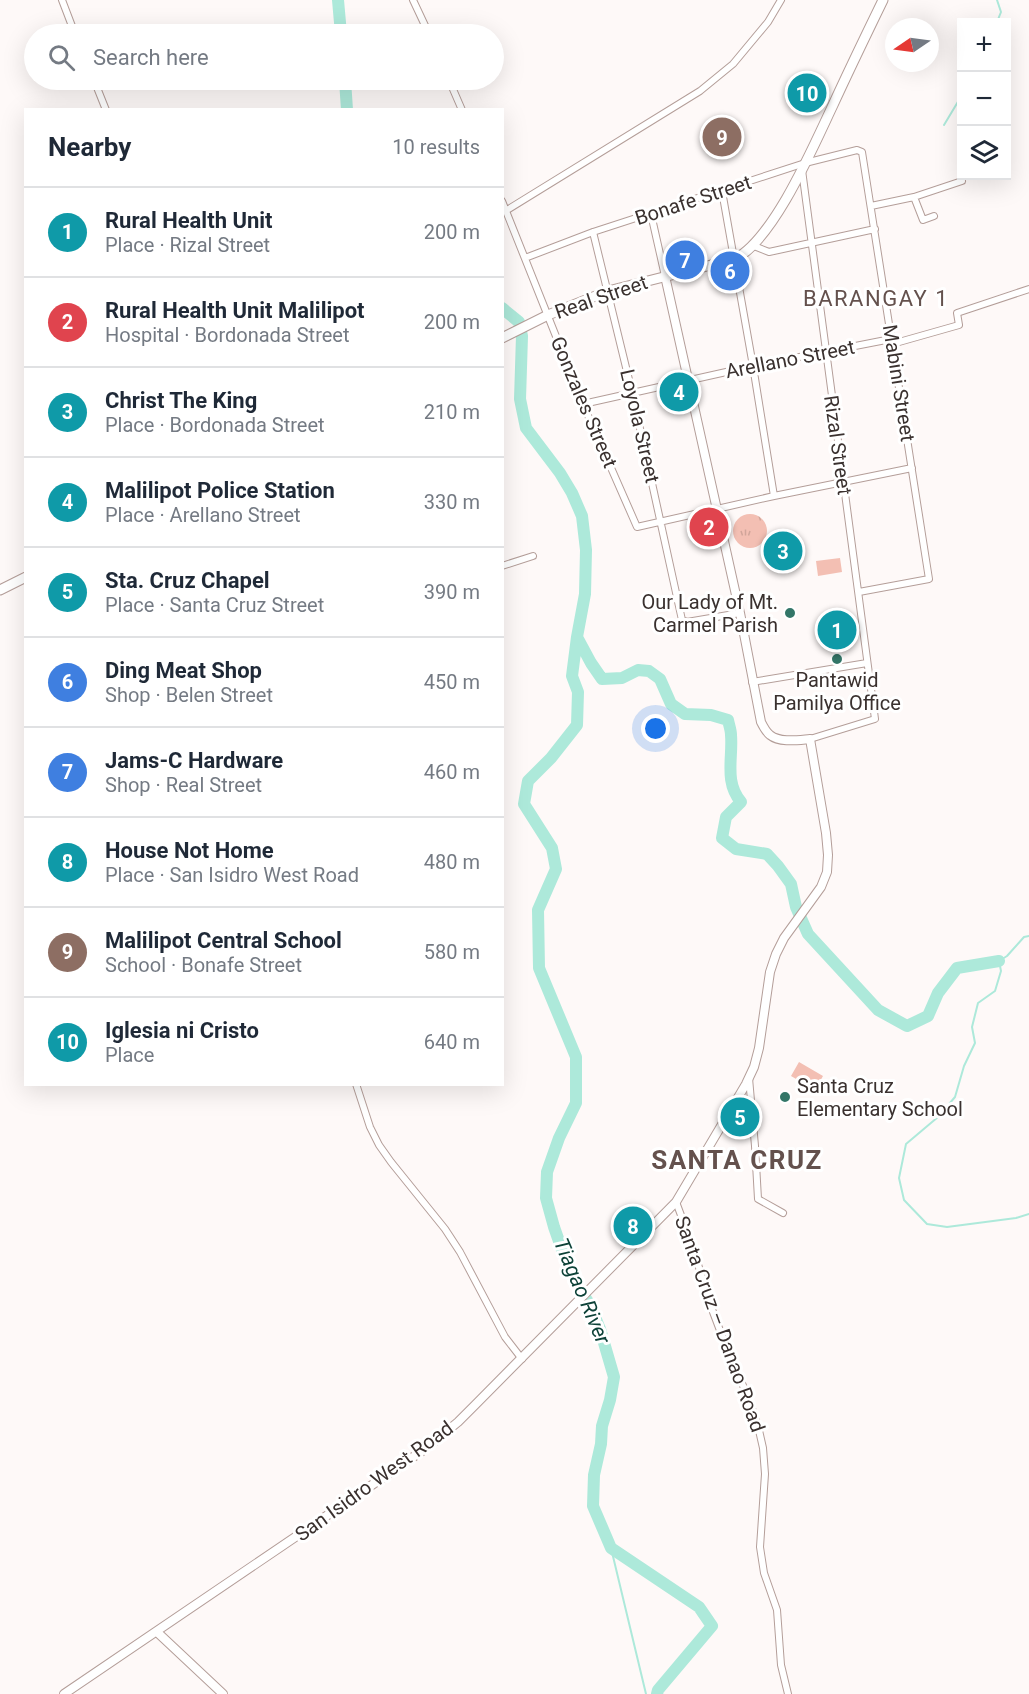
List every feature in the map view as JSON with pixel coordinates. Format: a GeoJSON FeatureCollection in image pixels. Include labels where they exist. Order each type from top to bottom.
{"type":"FeatureCollection","features":[{"type":"Feature","properties":{"kind":"main road","name":"Real Street"},"geometry":{"type":"LineString","coordinates":[[507,335],[548,315],[608,291],[735,260],[754,246],[777,213],[804,166],[883,0]]}},
{"type":"Feature","properties":{"kind":"main road"},"geometry":{"type":"LineString","coordinates":[[0,590],[24,578]]}},
{"type":"Feature","properties":{"kind":"street"},"geometry":{"type":"LineString","coordinates":[[62,0],[71,24]]}},
{"type":"Feature","properties":{"kind":"street"},"geometry":{"type":"LineString","coordinates":[[413,0],[424,24]]}},
{"type":"Feature","properties":{"kind":"street"},"geometry":{"type":"LineString","coordinates":[[507,210],[699,91],[733,64],[768,22],[781,0]]}},
{"type":"Feature","properties":{"kind":"street"},"geometry":{"type":"LineString","coordinates":[[98,90],[105,108]]}},
{"type":"Feature","properties":{"kind":"street"},"geometry":{"type":"LineString","coordinates":[[453,90],[461,108]]}},
{"type":"Feature","properties":{"kind":"street","name":"Bonafe Street"},"geometry":{"type":"LineString","coordinates":[[525,258],[593,232],[722,191],[857,150],[862,153]]}},
{"type":"Feature","properties":{"kind":"street","name":"Mabini Street"},"geometry":{"type":"LineString","coordinates":[[859,592],[929,579],[862,153]]}},
{"type":"Feature","properties":{"kind":"street","name":"Rizal Street"},"geometry":{"type":"LineString","coordinates":[[804,166],[811,243],[875,719],[810,739]]}},
{"type":"Feature","properties":{"kind":"street"},"geometry":{"type":"LineString","coordinates":[[871,206],[914,197],[962,181]]}},
{"type":"Feature","properties":{"kind":"street"},"geometry":{"type":"LineString","coordinates":[[722,191],[774,496]]}},
{"type":"Feature","properties":{"kind":"street"},"geometry":{"type":"LineString","coordinates":[[914,197],[923,219],[934,216]]}},
{"type":"Feature","properties":{"kind":"street","name":"Gonzales Street"},"geometry":{"type":"LineString","coordinates":[[504,205],[583,404],[637,527],[661,521]]}},
{"type":"Feature","properties":{"kind":"street"},"geometry":{"type":"LineString","coordinates":[[651,214],[740,613],[760,722],[769,734],[778,739],[810,739]]}},
{"type":"Feature","properties":{"kind":"street"},"geometry":{"type":"LineString","coordinates":[[754,246],[769,252],[875,229]]}},
{"type":"Feature","properties":{"kind":"street","name":"Loyola Street"},"geometry":{"type":"LineString","coordinates":[[593,232],[632,392],[682,620],[687,622],[740,613]]}},
{"type":"Feature","properties":{"kind":"street","name":"Arellano Street"},"geometry":{"type":"LineString","coordinates":[[583,404],[753,366],[892,341],[959,325],[957,313],[1029,289]]}},
{"type":"Feature","properties":{"kind":"street"},"geometry":{"type":"LineString","coordinates":[[661,521],[912,468]]}},
{"type":"Feature","properties":{"kind":"street"},"geometry":{"type":"LineString","coordinates":[[504,565],[533,556]]}},
{"type":"Feature","properties":{"kind":"street"},"geometry":{"type":"LineString","coordinates":[[752,682],[867,663]]}},
{"type":"Feature","properties":{"kind":"street","name":"San Isidro West Road"},"geometry":{"type":"LineString","coordinates":[[64,1694],[425,1449],[458,1422],[676,1202],[749,1078],[759,1048],[770,972],[784,938],[821,886],[827,872],[826,833],[810,739]]}},
{"type":"Feature","properties":{"kind":"street"},"geometry":{"type":"LineString","coordinates":[[749,1078],[758,1199],[783,1213]]}},
{"type":"Feature","properties":{"kind":"street"},"geometry":{"type":"LineString","coordinates":[[357,1086],[370,1127],[380,1145],[455,1244],[505,1337],[522,1359]]}},
{"type":"Feature","properties":{"kind":"street","name":"Santa Cruz – Danao Road"},"geometry":{"type":"LineString","coordinates":[[676,1202],[712,1312],[759,1426],[765,1474],[760,1547],[764,1573],[777,1610],[781,1665],[788,1694]]}},
{"type":"Feature","properties":{"kind":"street"},"geometry":{"type":"LineString","coordinates":[[156,1632],[223,1694]]}},
{"type":"Feature","properties":{"kind":"green space"},"geometry":{"type":"Polygon","coordinates":[[[750,514],[762,519],[767,531],[762,543],[750,548],[738,543],[733,531],[738,519],[750,514]]]}},
{"type":"Feature","properties":{"kind":"green space"},"geometry":{"type":"Polygon","coordinates":[[[840,558],[842,572],[818,576],[816,561],[840,558]]]}},
{"type":"Feature","properties":{"kind":"green space"},"geometry":{"type":"Polygon","coordinates":[[[799,1062],[823,1076],[815,1090],[791,1076],[799,1062]]]}},
{"type":"Feature","properties":{"kind":"waterway","name":"Tiagao River"},"geometry":{"type":"LineString","coordinates":[[338,0],[340,24]]}},
{"type":"Feature","properties":{"kind":"waterway"},"geometry":{"type":"LineString","coordinates":[[997,0],[1001,12],[999,18]]}},
{"type":"Feature","properties":{"kind":"waterway","name":"Tiagao River"},"geometry":{"type":"LineString","coordinates":[[346,90],[347,108]]}},
{"type":"Feature","properties":{"kind":"waterway"},"geometry":{"type":"LineString","coordinates":[[944,125],[957,103]]}},
{"type":"Feature","properties":{"kind":"waterway","name":"Tiagao River"},"geometry":{"type":"LineString","coordinates":[[504,310],[519,322],[522,336],[520,399],[526,428],[572,493],[582,516],[586,550],[585,594],[572,676],[578,692],[577,725],[551,758],[528,781],[524,804],[552,848],[556,869],[538,910],[539,968],[576,1057],[576,1103],[559,1138],[547,1172],[546,1198],[567,1264],[590,1305],[600,1329],[614,1377],[602,1426],[601,1444],[594,1475],[593,1506],[611,1548],[699,1607],[712,1626],[657,1694]]}},
{"type":"Feature","properties":{"kind":"waterway"},"geometry":{"type":"LineString","coordinates":[[577,637],[602,679],[622,678],[638,670],[649,671],[660,679],[671,704],[685,714],[711,715],[728,720],[731,733],[731,778],[741,802],[726,817],[722,838],[736,849],[767,854],[778,866],[791,884],[796,907],[808,934],[878,1010],[907,1026],[928,1016],[938,993],[957,968],[999,961]]}},
{"type":"Feature","properties":{"kind":"waterway"},"geometry":{"type":"LineString","coordinates":[[1029,936],[1024,937],[1007,956],[999,961],[1001,971],[995,991],[978,1003],[972,1027],[975,1043],[964,1066],[955,1097],[938,1117],[906,1144],[899,1178],[904,1200],[927,1224],[947,1227],[1016,1218],[1029,1214]]}},
{"type":"Feature","properties":{"kind":"waterway"},"geometry":{"type":"LineString","coordinates":[[611,1548],[646,1694]]}},
{"type":"Feature","properties":{"kind":"place","name":"Iglesia ni Cristo"},"geometry":{"type":"Point","coordinates":[807,93]}},
{"type":"Feature","properties":{"kind":"place","name":"Malilipot Central School"},"geometry":{"type":"Point","coordinates":[722,137]}},
{"type":"Feature","properties":{"kind":"place","name":"Jams-C Hardware"},"geometry":{"type":"Point","coordinates":[685,260]}},
{"type":"Feature","properties":{"kind":"place","name":"Ding Meat Shop"},"geometry":{"type":"Point","coordinates":[730,271]}},
{"type":"Feature","properties":{"kind":"place","name":"Malilipot Police Station"},"geometry":{"type":"Point","coordinates":[679,392]}},
{"type":"Feature","properties":{"kind":"place","name":"Rural Health Unit Malilipot"},"geometry":{"type":"Point","coordinates":[709,527]}},
{"type":"Feature","properties":{"kind":"place","name":"Christ The King"},"geometry":{"type":"Point","coordinates":[783,551]}},
{"type":"Feature","properties":{"kind":"place","name":"Our Lady of Mt. Carmel Parish"},"geometry":{"type":"Point","coordinates":[790,613]}},
{"type":"Feature","properties":{"kind":"place","name":"Rural Health Unit"},"geometry":{"type":"Point","coordinates":[837,630]}},
{"type":"Feature","properties":{"kind":"place","name":"Pantawid Pamilya Office"},"geometry":{"type":"Point","coordinates":[837,659]}},
{"type":"Feature","properties":{"kind":"place","name":"Santa Cruz Elementary School"},"geometry":{"type":"Point","coordinates":[785,1097]}},
{"type":"Feature","properties":{"kind":"place","name":"Sta. Cruz Chapel"},"geometry":{"type":"Point","coordinates":[740,1117]}},
{"type":"Feature","properties":{"kind":"place","name":"House Not Home"},"geometry":{"type":"Point","coordinates":[633,1226]}},
{"type":"Feature","properties":{"kind":"district","name":"BARANGAY 1"},"geometry":{"type":"Point","coordinates":[876,298]}},
{"type":"Feature","properties":{"kind":"district","name":"SANTA CRUZ"},"geometry":{"type":"Point","coordinates":[737,1160]}}]}
